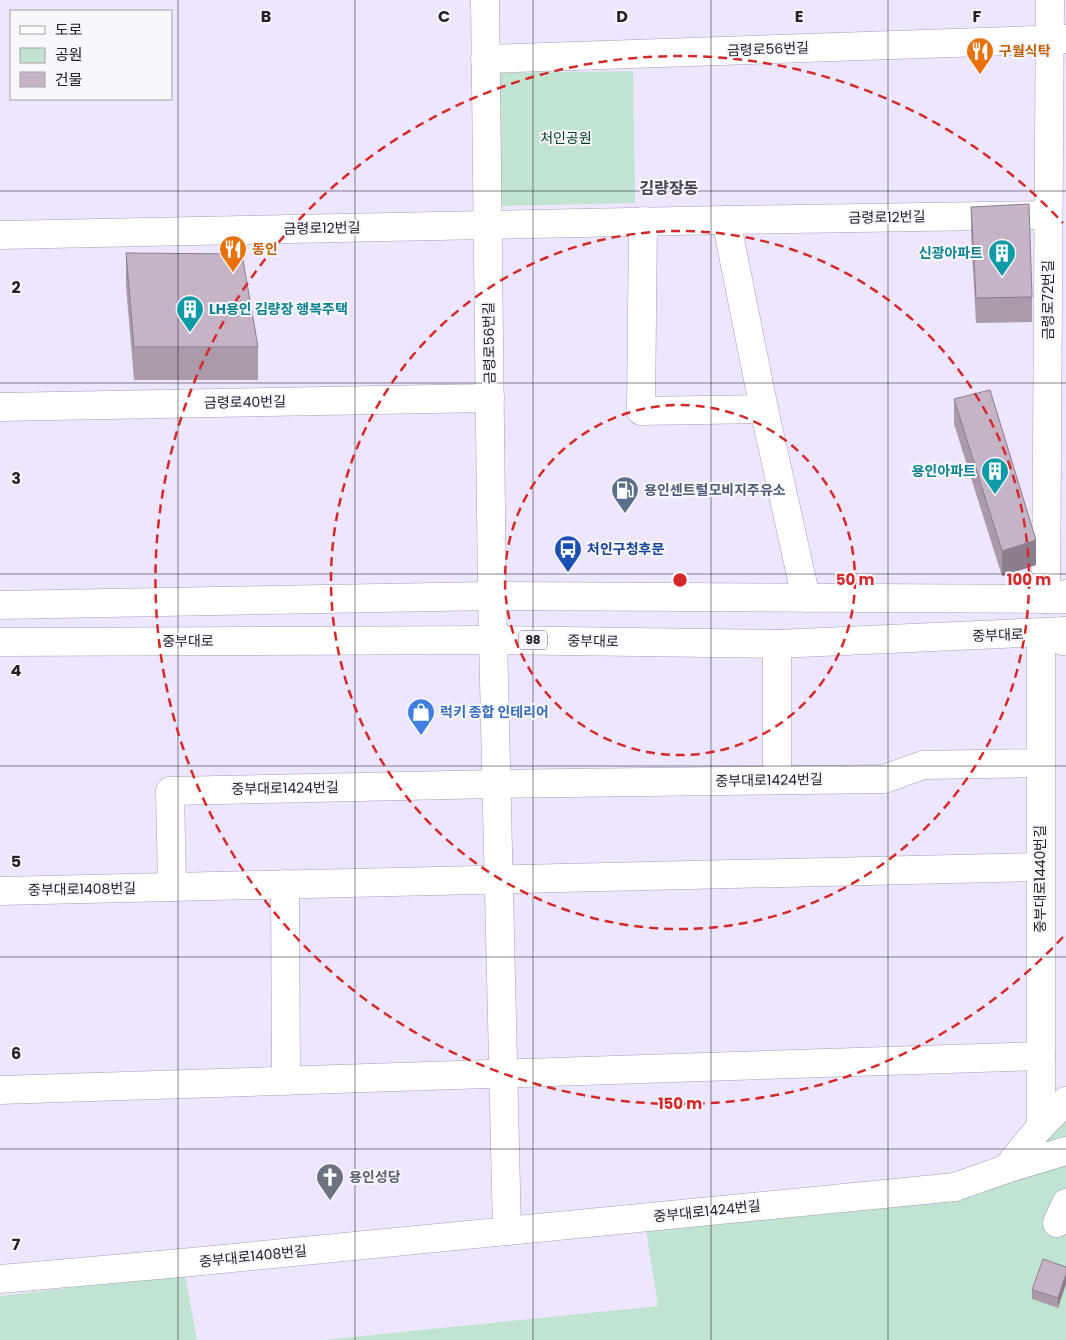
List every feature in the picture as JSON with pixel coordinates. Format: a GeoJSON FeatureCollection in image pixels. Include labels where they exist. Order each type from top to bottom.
{"type":"FeatureCollection","features":[{"type":"Feature","properties":{"kind":"street","name":"금령로56번길"},"geometry":{"type":"LineString","coordinates":[[485,0],[492,596]]}},
{"type":"Feature","properties":{"kind":"street","name":"금령로72번길"},"geometry":{"type":"LineString","coordinates":[[1050,0],[1058,39],[1048,215],[1059,597]]}},
{"type":"Feature","properties":{"kind":"street","name":"금령로56번길"},"geometry":{"type":"LineString","coordinates":[[485,59],[1058,39]]}},
{"type":"Feature","properties":{"kind":"street","name":"금령로12번길"},"geometry":{"type":"LineString","coordinates":[[0,235],[643,221],[1048,215]]}},
{"type":"Feature","properties":{"kind":"street"},"geometry":{"type":"LineString","coordinates":[[726,220],[764,409],[806,598]]}},
{"type":"Feature","properties":{"kind":"street"},"geometry":{"type":"LineString","coordinates":[[643,221],[641,412],[764,409]]}},
{"type":"Feature","properties":{"kind":"street","name":"금령로40번길"},"geometry":{"type":"LineString","coordinates":[[0,407],[490,398]]}},
{"type":"Feature","properties":{"kind":"street"},"geometry":{"type":"LineString","coordinates":[[0,605],[492,596],[1059,597]]}},
{"type":"Feature","properties":{"kind":"street"},"geometry":{"type":"LineString","coordinates":[[492,596],[507,1231]]}},
{"type":"Feature","properties":{"kind":"street","name":"중부대로"},"geometry":{"type":"LineString","coordinates":[[0,642],[493,640],[777,644],[1058,635]]}},
{"type":"Feature","properties":{"kind":"street","name":"중부대로1440번길"},"geometry":{"type":"LineString","coordinates":[[1041,1126],[1040,763],[1058,635]]}},
{"type":"Feature","properties":{"kind":"street"},"geometry":{"type":"LineString","coordinates":[[776,780],[777,644]]}},
{"type":"Feature","properties":{"kind":"street","name":"중부대로1424번길"},"geometry":{"type":"LineString","coordinates":[[172,887],[170,791],[496,784],[884,779],[923,765],[1040,763]]}},
{"type":"Feature","properties":{"kind":"street"},"geometry":{"type":"LineString","coordinates":[[499,880],[1040,867]]}},
{"type":"Feature","properties":{"kind":"street","name":"중부대로1408번길"},"geometry":{"type":"LineString","coordinates":[[0,891],[499,880]]}},
{"type":"Feature","properties":{"kind":"street"},"geometry":{"type":"LineString","coordinates":[[285,884],[286,1081]]}},
{"type":"Feature","properties":{"kind":"street"},"geometry":{"type":"LineString","coordinates":[[0,1090],[1041,1056]]}},
{"type":"Feature","properties":{"kind":"street"},"geometry":{"type":"LineString","coordinates":[[1006,1169],[1041,1126],[1066,1101]]}},
{"type":"Feature","properties":{"kind":"street","name":"중부대로1424번길"},"geometry":{"type":"LineString","coordinates":[[507,1231],[956,1187],[1006,1169],[1066,1151]]}},
{"type":"Feature","properties":{"kind":"street","name":"중부대로1408번길"},"geometry":{"type":"LineString","coordinates":[[0,1279],[507,1231]]}},
{"type":"Feature","properties":{"kind":"green space","name":"처인공원"},"geometry":{"type":"Polygon","coordinates":[[[633,71],[635,203],[500,206],[497,73],[633,71]]]}},
{"type":"Feature","properties":{"kind":"green space"},"geometry":{"type":"Polygon","coordinates":[[[1066,1101],[1066,1340],[323,1340],[658,1306],[644,1217],[1006,1169],[1066,1101]]]}},
{"type":"Feature","properties":{"kind":"green space"},"geometry":{"type":"Polygon","coordinates":[[[185,1274],[197,1340],[0,1340],[0,1296],[185,1274]]]}},
{"type":"Feature","properties":{"kind":"building","name":"신광아파트"},"geometry":{"type":"Polygon","coordinates":[[[1029,204],[1032,297],[976,298],[971,207],[1029,204]]]}},
{"type":"Feature","properties":{"kind":"building","name":"LH용인 김량장 행복주택"},"geometry":{"type":"Polygon","coordinates":[[[126,253],[242,254],[258,347],[134,347],[126,253]]]}},
{"type":"Feature","properties":{"kind":"building","name":"용인아파트"},"geometry":{"type":"Polygon","coordinates":[[[990,390],[1036,540],[1002,551],[954,399],[990,390]]]}},
{"type":"Feature","properties":{"kind":"building"},"geometry":{"type":"Polygon","coordinates":[[[1043,1259],[1066,1267],[1066,1274],[1058,1298],[1032,1290],[1043,1259]]]}},
{"type":"Feature","properties":{"kind":"place","name":"구월식탁"},"geometry":{"type":"Point","coordinates":[980,75]}},
{"type":"Feature","properties":{"kind":"place","name":"동인"},"geometry":{"type":"Point","coordinates":[233,273]}},
{"type":"Feature","properties":{"kind":"place","name":"신광아파트"},"geometry":{"type":"Point","coordinates":[1002,277]}},
{"type":"Feature","properties":{"kind":"place","name":"LH용인 김량장 행복주택"},"geometry":{"type":"Point","coordinates":[190,333]}},
{"type":"Feature","properties":{"kind":"place","name":"용인아파트"},"geometry":{"type":"Point","coordinates":[995,495]}},
{"type":"Feature","properties":{"kind":"place","name":"용인센트럴모비지주유소"},"geometry":{"type":"Point","coordinates":[625,514]}},
{"type":"Feature","properties":{"kind":"place","name":"처인구청후문"},"geometry":{"type":"Point","coordinates":[568,573]}},
{"type":"Feature","properties":{"kind":"place","name":"럭키 종합 인테리어"},"geometry":{"type":"Point","coordinates":[421,736]}},
{"type":"Feature","properties":{"kind":"place","name":"용인성당"},"geometry":{"type":"Point","coordinates":[330,1201]}},
{"type":"Feature","properties":{"kind":"district","name":"김량장동"},"geometry":{"type":"Point","coordinates":[669,188]}}]}
